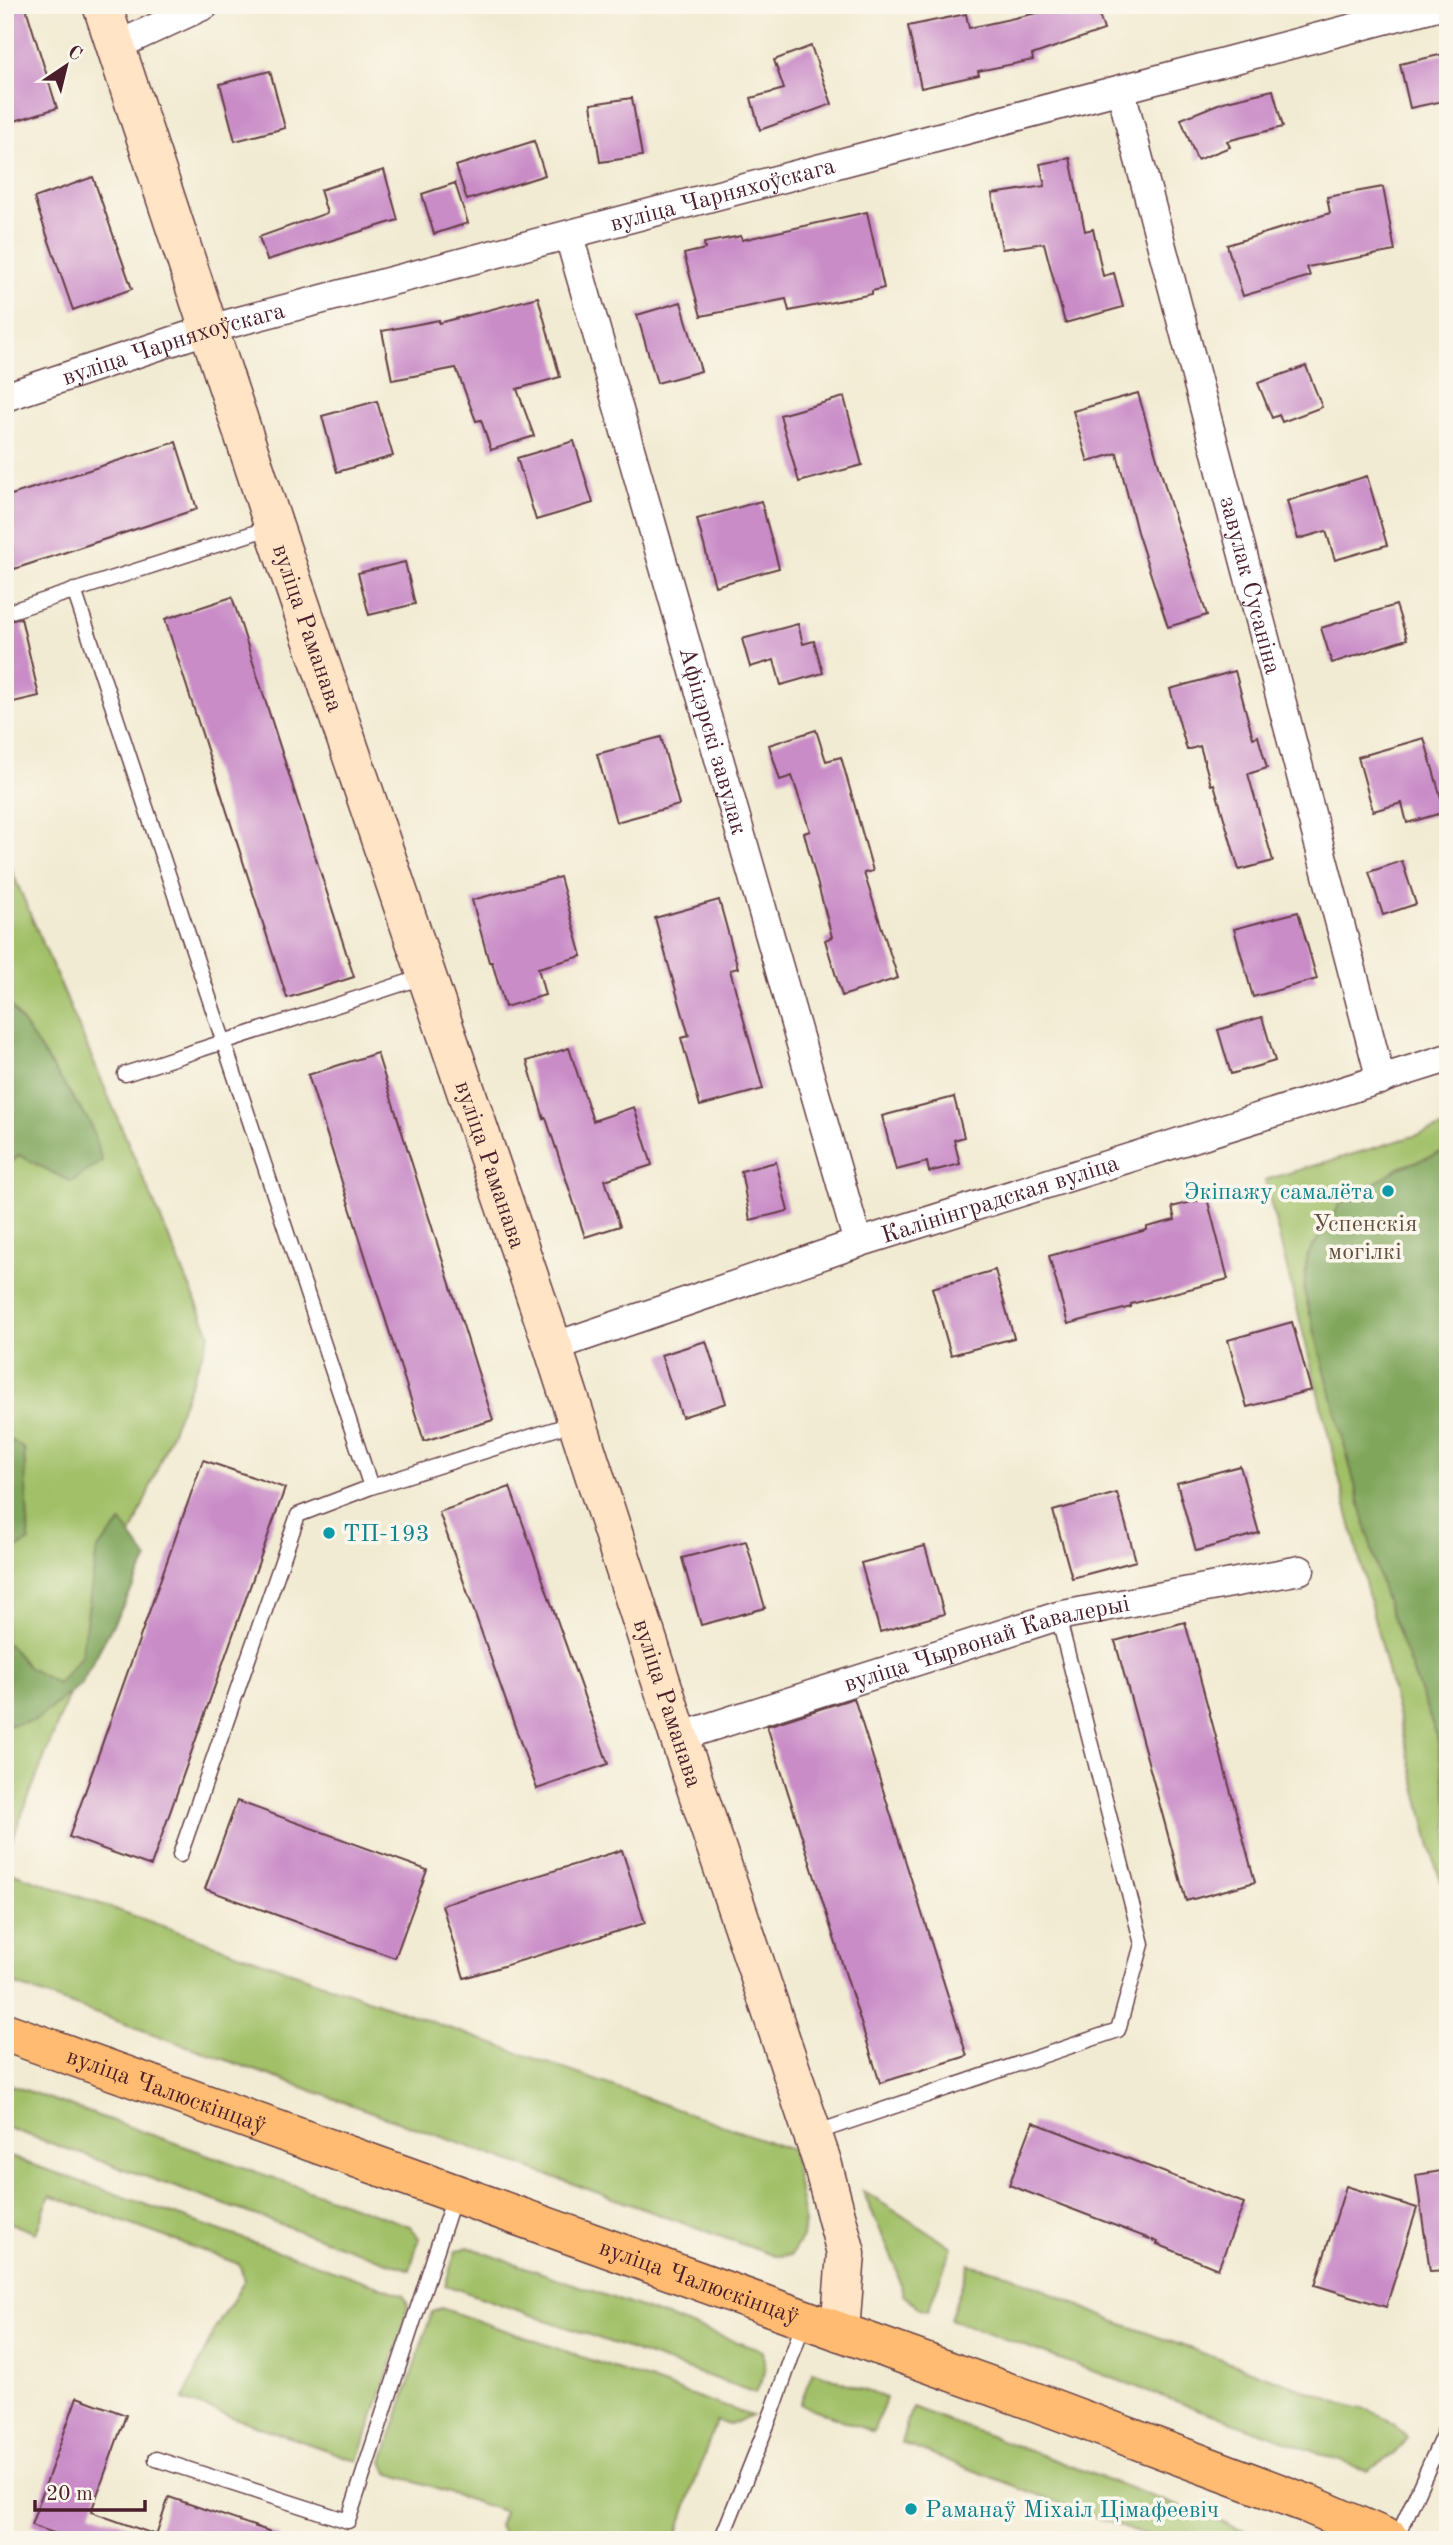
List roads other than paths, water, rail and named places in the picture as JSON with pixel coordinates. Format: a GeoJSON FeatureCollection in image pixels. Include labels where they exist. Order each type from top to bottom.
{"type":"FeatureCollection","features":[{"type":"Feature","properties":{"kind":"main road","name":"вуліца Раманава"},"geometry":{"type":"LineString","coordinates":[[102,5],[274,527],[553,1346],[576,1423],[813,2133],[846,2253],[841,2332]]}},
{"type":"Feature","properties":{"kind":"main road","name":"вуліца Чалюскінцаў"},"geometry":{"type":"LineString","coordinates":[[5,2032],[1033,2401],[1295,2499],[1393,2540]]}},
{"type":"Feature","properties":{"kind":"street"},"geometry":{"type":"LineString","coordinates":[[116,46],[205,5]]}},
{"type":"Feature","properties":{"kind":"street","name":"вуліца Чарняхоўскага"},"geometry":{"type":"LineString","coordinates":[[5,397],[209,329],[1441,5]]}},
{"type":"Feature","properties":{"kind":"street","name":"завулак Сусаніна"},"geometry":{"type":"LineString","coordinates":[[1121,90],[1381,1080]]}},
{"type":"Feature","properties":{"kind":"street","name":"Афіцэрскі завулак"},"geometry":{"type":"LineString","coordinates":[[569,236],[858,1243]]}},
{"type":"Feature","properties":{"kind":"street","name":"Калінінградская вуліца"},"geometry":{"type":"LineString","coordinates":[[553,1346],[858,1243],[1448,1058]]}},
{"type":"Feature","properties":{"kind":"street","name":"вуліца Чырвонай Кавалерыі"},"geometry":{"type":"LineString","coordinates":[[680,1737],[1058,1616],[1300,1570]]}},
{"type":"Feature","properties":{"kind":"lane"},"geometry":{"type":"LineString","coordinates":[[5,613],[274,527]]}},
{"type":"Feature","properties":{"kind":"lane"},"geometry":{"type":"LineString","coordinates":[[74,590],[371,1487]]}},
{"type":"Feature","properties":{"kind":"lane"},"geometry":{"type":"LineString","coordinates":[[125,1074],[427,976]]}},
{"type":"Feature","properties":{"kind":"lane"},"geometry":{"type":"LineString","coordinates":[[180,1855],[298,1514],[371,1487],[576,1423]]}},
{"type":"Feature","properties":{"kind":"lane"},"geometry":{"type":"LineString","coordinates":[[813,2133],[1118,2030],[1142,1944],[1058,1616]]}},
{"type":"Feature","properties":{"kind":"lane"},"geometry":{"type":"LineString","coordinates":[[156,2459],[348,2521],[456,2193]]}},
{"type":"Feature","properties":{"kind":"lane"},"geometry":{"type":"LineString","coordinates":[[721,2540],[773,2410],[804,2320]]}},
{"type":"Feature","properties":{"kind":"lane"},"geometry":{"type":"LineString","coordinates":[[1393,2540],[1448,2424]]}},
{"type":"Feature","properties":{"kind":"place","name":"Экіпажу самалёта"},"geometry":{"type":"Point","coordinates":[1388,1191]}},
{"type":"Feature","properties":{"kind":"place","name":"ТП-193"},"geometry":{"type":"Point","coordinates":[329,1533]}},
{"type":"Feature","properties":{"kind":"place","name":"Раманаў Міхаіл Цімафеевіч"},"geometry":{"type":"Point","coordinates":[911,2509]}},
{"type":"Feature","properties":{"kind":"park label","name":"Успенскія могілкі"},"geometry":{"type":"Point","coordinates":[1365,1237]}}]}
